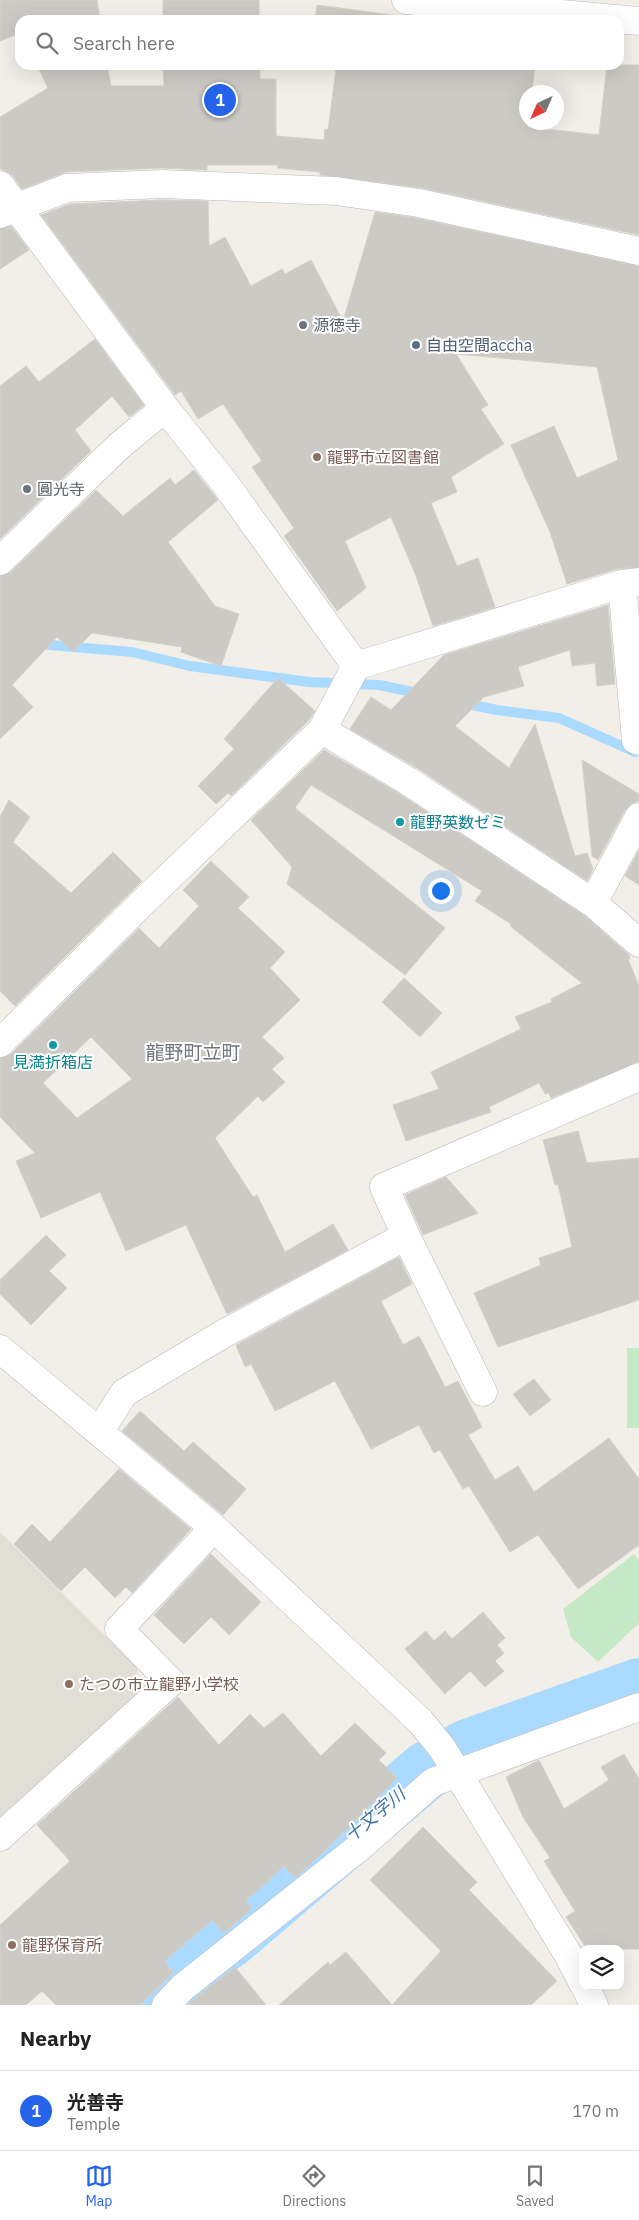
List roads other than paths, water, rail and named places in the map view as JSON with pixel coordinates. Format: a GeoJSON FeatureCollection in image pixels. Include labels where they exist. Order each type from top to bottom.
{"type":"FeatureCollection","features":[{"type":"Feature","properties":{"kind":"street"},"geometry":{"type":"LineString","coordinates":[[406,0],[565,15]]}},
{"type":"Feature","properties":{"kind":"street"},"geometry":{"type":"LineString","coordinates":[[624,21],[639,22]]}},
{"type":"Feature","properties":{"kind":"street"},"geometry":{"type":"LineString","coordinates":[[8,211],[67,188],[162,184],[336,191],[419,203],[639,251]]}},
{"type":"Feature","properties":{"kind":"street"},"geometry":{"type":"LineString","coordinates":[[0,185],[8,211],[224,482],[356,666]]}},
{"type":"Feature","properties":{"kind":"street"},"geometry":{"type":"LineString","coordinates":[[0,561],[119,446],[165,408]]}},
{"type":"Feature","properties":{"kind":"street"},"geometry":{"type":"LineString","coordinates":[[5,1029],[142,902],[322,730],[356,666],[630,583],[638,743]]}},
{"type":"Feature","properties":{"kind":"street"},"geometry":{"type":"LineString","coordinates":[[322,730],[408,781],[593,903],[639,941]]}},
{"type":"Feature","properties":{"kind":"street"},"geometry":{"type":"LineString","coordinates":[[593,903],[639,817]]}},
{"type":"Feature","properties":{"kind":"street"},"geometry":{"type":"LineString","coordinates":[[483,1392],[384,1187],[639,1077]]}},
{"type":"Feature","properties":{"kind":"street"},"geometry":{"type":"LineString","coordinates":[[99,1432],[124,1393],[223,1334],[406,1236]]}},
{"type":"Feature","properties":{"kind":"street"},"geometry":{"type":"LineString","coordinates":[[0,1349],[214,1528],[420,1722],[442,1748],[579,1975]]}},
{"type":"Feature","properties":{"kind":"street"},"geometry":{"type":"LineString","coordinates":[[0,1837],[171,1682],[119,1629],[214,1528]]}},
{"type":"Feature","properties":{"kind":"street"},"geometry":{"type":"LineString","coordinates":[[166,2005],[182,1988],[362,1845],[433,1782],[632,1710]]}},
{"type":"Feature","properties":{"kind":"street"},"geometry":{"type":"LineString","coordinates":[[586,1990],[594,2005]]}},
{"type":"Feature","properties":{"kind":"waterway"},"geometry":{"type":"LineString","coordinates":[[38,644],[132,652],[190,666],[309,682],[379,685],[422,694]]}},
{"type":"Feature","properties":{"kind":"waterway"},"geometry":{"type":"LineString","coordinates":[[463,703],[497,710],[559,718],[635,752]]}},
{"type":"Feature","properties":{"kind":"waterway","name":"十文字川"},"geometry":{"type":"LineString","coordinates":[[148,2005],[186,1969],[228,1940],[427,1770],[468,1748],[639,1687]]}},
{"type":"Feature","properties":{"kind":"waterway"},"geometry":{"type":"LineString","coordinates":[[636,1689],[639,1697]]}},
{"type":"Feature","properties":{"kind":"place","name":"光善寺"},"geometry":{"type":"Point","coordinates":[220,100]}},
{"type":"Feature","properties":{"kind":"place","name":"源徳寺"},"geometry":{"type":"Point","coordinates":[303,325]}},
{"type":"Feature","properties":{"kind":"place","name":"自由空間accha"},"geometry":{"type":"Point","coordinates":[416,345]}},
{"type":"Feature","properties":{"kind":"place","name":"龍野市立図書館"},"geometry":{"type":"Point","coordinates":[317,457]}},
{"type":"Feature","properties":{"kind":"place","name":"圓光寺"},"geometry":{"type":"Point","coordinates":[27,489]}},
{"type":"Feature","properties":{"kind":"place","name":"龍野英数ゼミ"},"geometry":{"type":"Point","coordinates":[400,822]}},
{"type":"Feature","properties":{"kind":"place","name":"見満折箱店"},"geometry":{"type":"Point","coordinates":[53,1045]}},
{"type":"Feature","properties":{"kind":"place","name":"たつの市立龍野小学校"},"geometry":{"type":"Point","coordinates":[69,1684]}},
{"type":"Feature","properties":{"kind":"place","name":"龍野保育所"},"geometry":{"type":"Point","coordinates":[12,1945]}},
{"type":"Feature","properties":{"kind":"district","name":"龍野町立町"},"geometry":{"type":"Point","coordinates":[193,1052]}}]}
